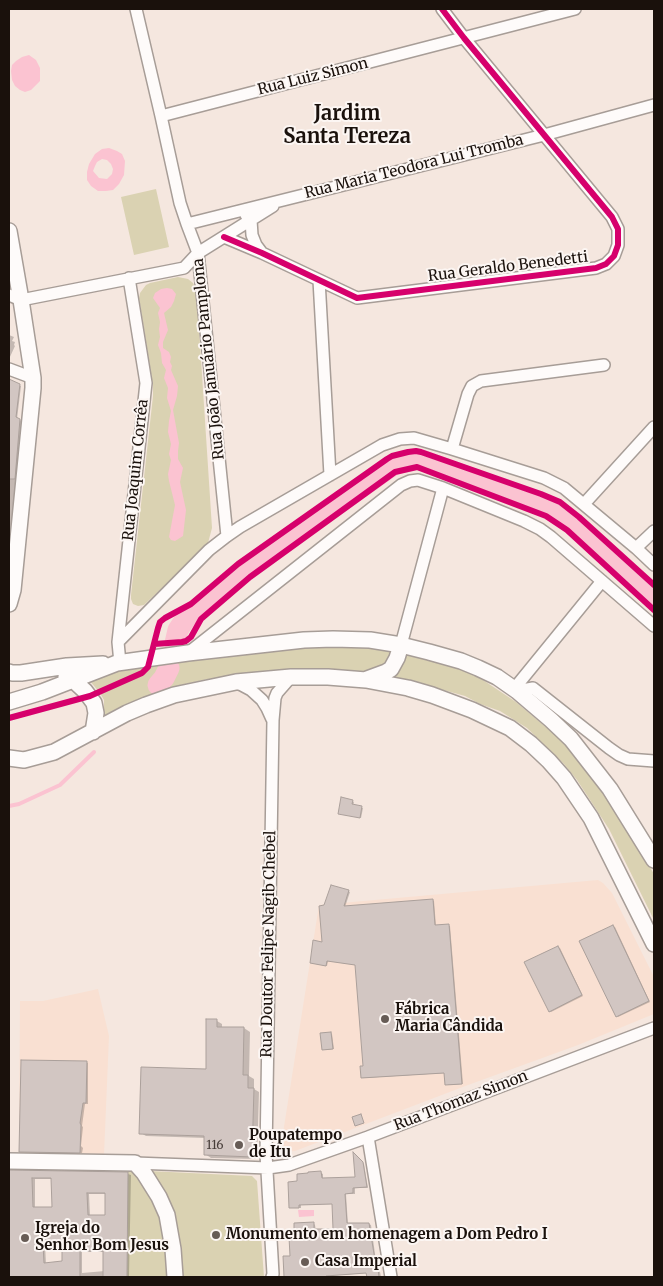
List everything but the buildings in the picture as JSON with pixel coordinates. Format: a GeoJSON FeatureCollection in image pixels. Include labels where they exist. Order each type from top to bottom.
{"type":"FeatureCollection","features":[{"type":"Feature","properties":{"kind":"main road"},"geometry":{"type":"LineString","coordinates":[[9,231],[15,297],[33,378],[13,590],[9,604]]}},
{"type":"Feature","properties":{"kind":"main road"},"geometry":{"type":"LineString","coordinates":[[9,672],[21,673],[67,666],[118,663],[304,640],[333,639],[370,640],[401,645],[461,661],[478,668],[515,690],[571,739],[610,788],[654,860]]}},
{"type":"Feature","properties":{"kind":"main road"},"geometry":{"type":"LineString","coordinates":[[366,680],[391,669],[401,645]]}},
{"type":"Feature","properties":{"kind":"main road"},"geometry":{"type":"LineString","coordinates":[[9,702],[42,692],[118,663]]}},
{"type":"Feature","properties":{"kind":"main road"},"geometry":{"type":"LineString","coordinates":[[51,669],[73,680],[94,703],[96,712],[93,732]]}},
{"type":"Feature","properties":{"kind":"main road"},"geometry":{"type":"LineString","coordinates":[[9,766],[54,752],[126,713],[153,702],[174,695],[236,682],[291,677],[328,677],[366,680],[432,694],[510,728],[549,761],[564,778],[591,818],[654,944]]}},
{"type":"Feature","properties":{"kind":"main road"},"geometry":{"type":"LineString","coordinates":[[9,758],[24,760]]}},
{"type":"Feature","properties":{"kind":"main road"},"geometry":{"type":"LineString","coordinates":[[9,1161],[135,1163],[144,1172],[159,1196],[167,1215],[173,1249],[175,1277]]}},
{"type":"Feature","properties":{"kind":"street","name":"Rua João Januário Pamplona"},"geometry":{"type":"LineString","coordinates":[[136,9],[180,203],[198,253],[227,536]]}},
{"type":"Feature","properties":{"kind":"street","name":"Rua Geraldo Benedetti"},"geometry":{"type":"LineString","coordinates":[[224,237],[357,298],[596,268],[606,264],[614,256],[618,245],[618,229],[612,217],[442,9]]}},
{"type":"Feature","properties":{"kind":"street","name":"Rua Luiz Simon"},"geometry":{"type":"LineString","coordinates":[[161,116],[575,9]]}},
{"type":"Feature","properties":{"kind":"street","name":"Rua Maria Teodora Lui Tromba"},"geometry":{"type":"LineString","coordinates":[[187,224],[544,135],[654,105]]}},
{"type":"Feature","properties":{"kind":"street","name":"Rua Maria Teodora Lui Tromba"},"geometry":{"type":"LineString","coordinates":[[15,297],[184,268],[198,253],[283,200]]}},
{"type":"Feature","properties":{"kind":"street"},"geometry":{"type":"LineString","coordinates":[[237,211],[251,220],[252,235],[262,254]]}},
{"type":"Feature","properties":{"kind":"street","name":"Rua Joaquim Corrêa"},"geometry":{"type":"LineString","coordinates":[[118,663],[118,642],[146,383],[129,278]]}},
{"type":"Feature","properties":{"kind":"street"},"geometry":{"type":"LineString","coordinates":[[319,280],[330,474]]}},
{"type":"Feature","properties":{"kind":"street"},"geometry":{"type":"LineString","coordinates":[[452,449],[468,394],[472,386],[481,381],[604,365]]}},
{"type":"Feature","properties":{"kind":"street"},"geometry":{"type":"LineString","coordinates":[[9,369],[33,378]]}},
{"type":"Feature","properties":{"kind":"street"},"geometry":{"type":"LineString","coordinates":[[584,504],[654,427]]}},
{"type":"Feature","properties":{"kind":"street"},"geometry":{"type":"LineString","coordinates":[[118,642],[209,550],[227,536],[330,474],[382,445],[400,439],[414,438],[544,478],[564,488],[654,565]]}},
{"type":"Feature","properties":{"kind":"street"},"geometry":{"type":"LineString","coordinates":[[188,653],[401,485],[418,480],[443,488],[540,529],[654,626]]}},
{"type":"Feature","properties":{"kind":"street"},"geometry":{"type":"LineString","coordinates":[[401,645],[443,488]]}},
{"type":"Feature","properties":{"kind":"street"},"geometry":{"type":"LineString","coordinates":[[636,548],[654,531]]}},
{"type":"Feature","properties":{"kind":"street"},"geometry":{"type":"LineString","coordinates":[[515,690],[602,581]]}},
{"type":"Feature","properties":{"kind":"street","name":"Rua Doutor Felipe Nagib Chebel"},"geometry":{"type":"LineString","coordinates":[[272,1277],[266,1154],[273,720],[277,693],[291,677]]}},
{"type":"Feature","properties":{"kind":"street"},"geometry":{"type":"LineString","coordinates":[[236,682],[251,690],[262,700],[273,720]]}},
{"type":"Feature","properties":{"kind":"street"},"geometry":{"type":"LineString","coordinates":[[515,690],[533,688],[619,755],[628,759],[654,761]]}},
{"type":"Feature","properties":{"kind":"street","name":"Rua Thomaz Simon"},"geometry":{"type":"LineString","coordinates":[[135,1163],[268,1168],[289,1166],[654,1028]]}},
{"type":"Feature","properties":{"kind":"street"},"geometry":{"type":"LineString","coordinates":[[368,1137],[391,1277]]}},
{"type":"Feature","properties":{"kind":"shaded area"},"geometry":{"type":"Polygon","coordinates":[[[29,55],[36,60],[40,68],[40,81],[31,90],[25,92],[15,86],[11,71],[12,65],[16,61],[29,55]]]}},
{"type":"Feature","properties":{"kind":"shaded area"},"geometry":{"type":"Polygon","coordinates":[[[109,148],[117,151],[122,154],[125,161],[124,175],[113,190],[98,191],[87,180],[89,164],[95,154],[102,149],[109,148]],[[102,159],[95,166],[93,171],[99,178],[107,179],[112,174],[113,169],[107,160],[102,159]]]}},
{"type":"Feature","properties":{"kind":"shaded area"},"geometry":{"type":"Polygon","coordinates":[[[156,189],[169,247],[134,255],[121,197],[156,189]]]}},
{"type":"Feature","properties":{"kind":"shaded area"},"geometry":{"type":"Polygon","coordinates":[[[178,277],[188,279],[196,289],[212,528],[208,543],[201,551],[144,605],[138,606],[133,604],[131,595],[153,396],[139,298],[146,285],[178,277]]]}},
{"type":"Feature","properties":{"kind":"shaded area"},"geometry":{"type":"Polygon","coordinates":[[[167,288],[172,289],[176,294],[171,307],[164,313],[168,330],[163,342],[163,348],[169,352],[171,357],[171,370],[178,386],[173,410],[179,443],[178,459],[183,468],[180,482],[186,510],[183,536],[175,541],[169,537],[175,505],[168,474],[171,460],[169,454],[171,444],[168,432],[171,411],[167,398],[168,388],[164,378],[166,370],[162,363],[158,345],[160,322],[158,313],[160,308],[153,298],[155,293],[167,288]]]}},
{"type":"Feature","properties":{"kind":"shaded area"},"geometry":{"type":"Polygon","coordinates":[[[312,644],[367,646],[428,659],[463,670],[483,680],[516,702],[567,745],[609,796],[654,874],[654,920],[609,829],[577,780],[564,764],[527,728],[500,711],[465,696],[377,675],[219,678],[167,688],[124,705],[103,716],[104,700],[89,680],[119,669],[312,644]]]}},
{"type":"Feature","properties":{"kind":"shaded area"},"geometry":{"type":"Polygon","coordinates":[[[598,880],[612,893],[654,977],[654,1014],[578,1045],[295,1151],[280,1152],[319,905],[598,880]]]}},
{"type":"Feature","properties":{"kind":"shaded area"},"geometry":{"type":"Polygon","coordinates":[[[98,989],[109,1036],[104,1155],[19,1154],[20,1001],[43,1001],[98,989]]]}},
{"type":"Feature","properties":{"kind":"shaded area"},"geometry":{"type":"Polygon","coordinates":[[[128,1170],[252,1176],[257,1181],[264,1277],[127,1277],[128,1170]]]}},
{"type":"Feature","properties":{"kind":"shaded area"},"geometry":{"type":"Polygon","coordinates":[[[298,1210],[314,1210],[314,1216],[299,1217],[298,1210]]]}},
{"type":"Feature","properties":{"kind":"waterway"},"geometry":{"type":"LineString","coordinates":[[175,643],[178,630],[186,618],[244,570],[389,468],[414,459],[422,460],[537,502],[577,526],[654,597]]}},
{"type":"Feature","properties":{"kind":"waterway"},"geometry":{"type":"LineString","coordinates":[[158,685],[169,668]]}},
{"type":"Feature","properties":{"kind":"waterway"},"geometry":{"type":"LineString","coordinates":[[9,806],[19,804],[60,785],[94,752]]}},
{"type":"Feature","properties":{"kind":"cycle path"},"geometry":{"type":"LineString","coordinates":[[224,237],[357,298],[596,268],[606,264],[614,256],[618,245],[618,229],[612,217],[442,9]]}},
{"type":"Feature","properties":{"kind":"cycle path"},"geometry":{"type":"LineString","coordinates":[[9,718],[90,696],[142,673],[148,667],[160,622],[191,604],[238,564],[387,459],[408,452],[421,452],[560,502],[654,585]]}},
{"type":"Feature","properties":{"kind":"cycle path"},"geometry":{"type":"LineString","coordinates":[[154,644],[186,641],[191,637],[201,619],[250,577],[395,472],[417,467],[546,516],[567,530],[654,610]]}},
{"type":"Feature","properties":{"kind":"place","name":"Fábrica Maria Cândida"},"geometry":{"type":"Point","coordinates":[385,1019]}},
{"type":"Feature","properties":{"kind":"place","name":"Poupatempo de Itu"},"geometry":{"type":"Point","coordinates":[239,1145]}},
{"type":"Feature","properties":{"kind":"place","name":"Monumento em homenagem a Dom Pedro I"},"geometry":{"type":"Point","coordinates":[216,1235]}},
{"type":"Feature","properties":{"kind":"place","name":"Igreja do Senhor Bom Jesus"},"geometry":{"type":"Point","coordinates":[25,1238]}},
{"type":"Feature","properties":{"kind":"place","name":"Casa Imperial"},"geometry":{"type":"Point","coordinates":[305,1262]}},
{"type":"Feature","properties":{"kind":"district","name":"Jardim Santa Tereza"},"geometry":{"type":"Point","coordinates":[347,126]}}]}
